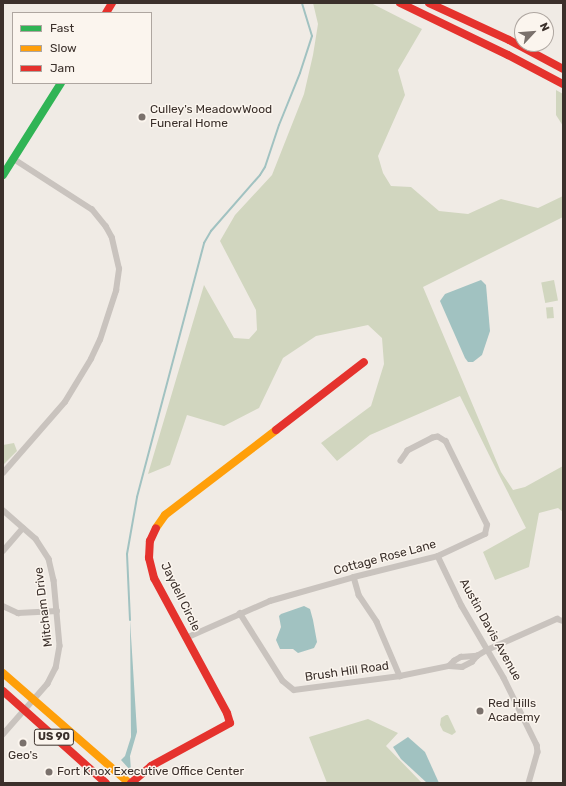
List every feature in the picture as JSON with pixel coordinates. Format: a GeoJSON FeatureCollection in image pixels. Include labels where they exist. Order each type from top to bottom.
{"type":"FeatureCollection","features":[{"type":"Feature","properties":{"kind":"street"},"geometry":{"type":"LineString","coordinates":[[107,12],[112,3]]}},
{"type":"Feature","properties":{"kind":"street"},"geometry":{"type":"LineString","coordinates":[[400,3],[563,84]]}},
{"type":"Feature","properties":{"kind":"street"},"geometry":{"type":"LineString","coordinates":[[429,3],[486,29],[563,70]]}},
{"type":"Feature","properties":{"kind":"street"},"geometry":{"type":"LineString","coordinates":[[479,41],[486,29]]}},
{"type":"Feature","properties":{"kind":"street"},"geometry":{"type":"LineString","coordinates":[[3,175],[60,84]]}},
{"type":"Feature","properties":{"kind":"street"},"geometry":{"type":"LineString","coordinates":[[3,473],[65,402],[91,359],[100,340],[116,291],[118,269],[114,243],[100,218],[83,203],[13,159]]}},
{"type":"Feature","properties":{"kind":"street","name":"Jaydell Circle"},"geometry":{"type":"LineString","coordinates":[[130,783],[151,766],[230,723],[227,713],[151,570],[149,558],[150,541],[159,521],[204,484],[364,362]]}},
{"type":"Feature","properties":{"kind":"street","name":"Cottage Rose Lane"},"geometry":{"type":"LineString","coordinates":[[186,638],[240,613],[270,602],[354,577],[438,556],[485,534],[487,525],[446,442],[441,437],[433,438],[408,451],[401,460]]}},
{"type":"Feature","properties":{"kind":"street","name":"Mitcham Drive"},"geometry":{"type":"LineString","coordinates":[[3,510],[41,545],[49,559],[54,580],[60,646],[59,660],[48,684],[3,735]]}},
{"type":"Feature","properties":{"kind":"street"},"geometry":{"type":"LineString","coordinates":[[3,551],[23,528]]}},
{"type":"Feature","properties":{"kind":"street","name":"Austin Davis Avenue"},"geometry":{"type":"LineString","coordinates":[[438,556],[462,606],[504,678],[537,745],[538,752],[530,783]]}},
{"type":"Feature","properties":{"kind":"street"},"geometry":{"type":"LineString","coordinates":[[354,577],[359,595],[377,622],[400,676]]}},
{"type":"Feature","properties":{"kind":"street"},"geometry":{"type":"LineString","coordinates":[[3,606],[18,614],[57,611]]}},
{"type":"Feature","properties":{"kind":"street","name":"Brush Hill Road"},"geometry":{"type":"LineString","coordinates":[[240,613],[283,681],[294,690],[400,676],[449,666],[462,667],[472,662],[476,656]]}},
{"type":"Feature","properties":{"kind":"street","name":"Brush Hill Road"},"geometry":{"type":"LineString","coordinates":[[449,666],[454,660],[461,657],[476,656],[557,619],[563,620]]}},
{"type":"Feature","properties":{"kind":"street","name":"US 90"},"geometry":{"type":"LineString","coordinates":[[3,673],[130,783]]}},
{"type":"Feature","properties":{"kind":"street","name":"US 90"},"geometry":{"type":"LineString","coordinates":[[3,691],[108,783]]}},
{"type":"Feature","properties":{"kind":"street"},"geometry":{"type":"LineString","coordinates":[[108,783],[112,768]]}},
{"type":"Feature","properties":{"kind":"green space"},"geometry":{"type":"Polygon","coordinates":[[[313,3],[371,3],[422,29],[398,70],[405,95],[378,156],[383,173],[391,186],[411,187],[439,211],[468,214],[501,199],[538,208],[563,196],[563,217],[423,287],[501,472],[513,490],[525,487],[563,466],[563,512],[558,508],[539,513],[529,567],[495,580],[483,552],[526,528],[460,396],[370,435],[337,461],[321,443],[371,406],[384,364],[382,338],[368,325],[316,336],[283,358],[259,408],[224,426],[187,415],[170,465],[148,474],[204,285],[234,338],[249,339],[257,330],[256,310],[220,241],[235,215],[272,175],[304,94],[318,24],[313,3]]]}},
{"type":"Feature","properties":{"kind":"green space"},"geometry":{"type":"Polygon","coordinates":[[[556,90],[563,94],[563,126],[556,115],[556,90]]]}},
{"type":"Feature","properties":{"kind":"green space"},"geometry":{"type":"Polygon","coordinates":[[[554,280],[558,301],[545,303],[541,282],[554,280]]]}},
{"type":"Feature","properties":{"kind":"green space"},"geometry":{"type":"Polygon","coordinates":[[[553,307],[554,318],[547,319],[546,308],[553,307]]]}},
{"type":"Feature","properties":{"kind":"green space"},"geometry":{"type":"Polygon","coordinates":[[[14,443],[17,451],[3,465],[3,445],[14,443]]]}},
{"type":"Feature","properties":{"kind":"green space"},"geometry":{"type":"Polygon","coordinates":[[[448,715],[456,732],[452,735],[443,731],[440,725],[441,718],[448,715]]]}},
{"type":"Feature","properties":{"kind":"green space"},"geometry":{"type":"Polygon","coordinates":[[[368,719],[398,733],[386,746],[422,783],[327,783],[309,737],[368,719]]]}},
{"type":"Feature","properties":{"kind":"water"},"geometry":{"type":"Polygon","coordinates":[[[481,280],[486,285],[490,331],[482,355],[473,362],[468,362],[440,301],[445,294],[481,280]]]}},
{"type":"Feature","properties":{"kind":"water"},"geometry":{"type":"Polygon","coordinates":[[[304,606],[310,609],[313,620],[317,642],[314,648],[298,653],[293,649],[280,649],[276,640],[281,627],[279,616],[304,606]]]}},
{"type":"Feature","properties":{"kind":"water"},"geometry":{"type":"Polygon","coordinates":[[[130,620],[137,732],[130,756],[131,771],[121,760],[125,756],[131,737],[130,620]]]}},
{"type":"Feature","properties":{"kind":"water"},"geometry":{"type":"Polygon","coordinates":[[[408,737],[425,752],[439,783],[427,783],[401,759],[393,747],[408,737]]]}},
{"type":"Feature","properties":{"kind":"waterway"},"geometry":{"type":"LineString","coordinates":[[130,620],[127,554],[137,497],[204,243],[211,231],[260,175],[265,167],[312,36],[302,3]]}},
{"type":"Feature","properties":{"kind":"traffic: fast"},"geometry":{"type":"LineString","coordinates":[[3,175],[60,84]]}},
{"type":"Feature","properties":{"kind":"traffic: slow"},"geometry":{"type":"LineString","coordinates":[[156,528],[165,515],[276,430]]}},
{"type":"Feature","properties":{"kind":"traffic: slow"},"geometry":{"type":"LineString","coordinates":[[3,673],[129,783]]}},
{"type":"Feature","properties":{"kind":"traffic: jam"},"geometry":{"type":"LineString","coordinates":[[107,12],[112,3]]}},
{"type":"Feature","properties":{"kind":"traffic: jam"},"geometry":{"type":"LineString","coordinates":[[400,3],[508,55],[563,84]]}},
{"type":"Feature","properties":{"kind":"traffic: jam"},"geometry":{"type":"LineString","coordinates":[[429,3],[509,40],[563,69]]}},
{"type":"Feature","properties":{"kind":"traffic: jam"},"geometry":{"type":"LineString","coordinates":[[276,430],[364,362]]}},
{"type":"Feature","properties":{"kind":"traffic: jam"},"geometry":{"type":"LineString","coordinates":[[131,783],[151,766],[230,723],[227,713],[154,578],[149,558],[150,541],[156,528]]}},
{"type":"Feature","properties":{"kind":"traffic: jam"},"geometry":{"type":"LineString","coordinates":[[3,691],[106,783]]}},
{"type":"Feature","properties":{"kind":"place","name":"Culley's MeadowWood Funeral Home"},"geometry":{"type":"Point","coordinates":[142,117]}},
{"type":"Feature","properties":{"kind":"place","name":"Red Hills Academy"},"geometry":{"type":"Point","coordinates":[480,711]}},
{"type":"Feature","properties":{"kind":"place","name":"Geo's"},"geometry":{"type":"Point","coordinates":[23,743]}},
{"type":"Feature","properties":{"kind":"place","name":"Fort Knox Executive Office Center"},"geometry":{"type":"Point","coordinates":[49,772]}}]}
